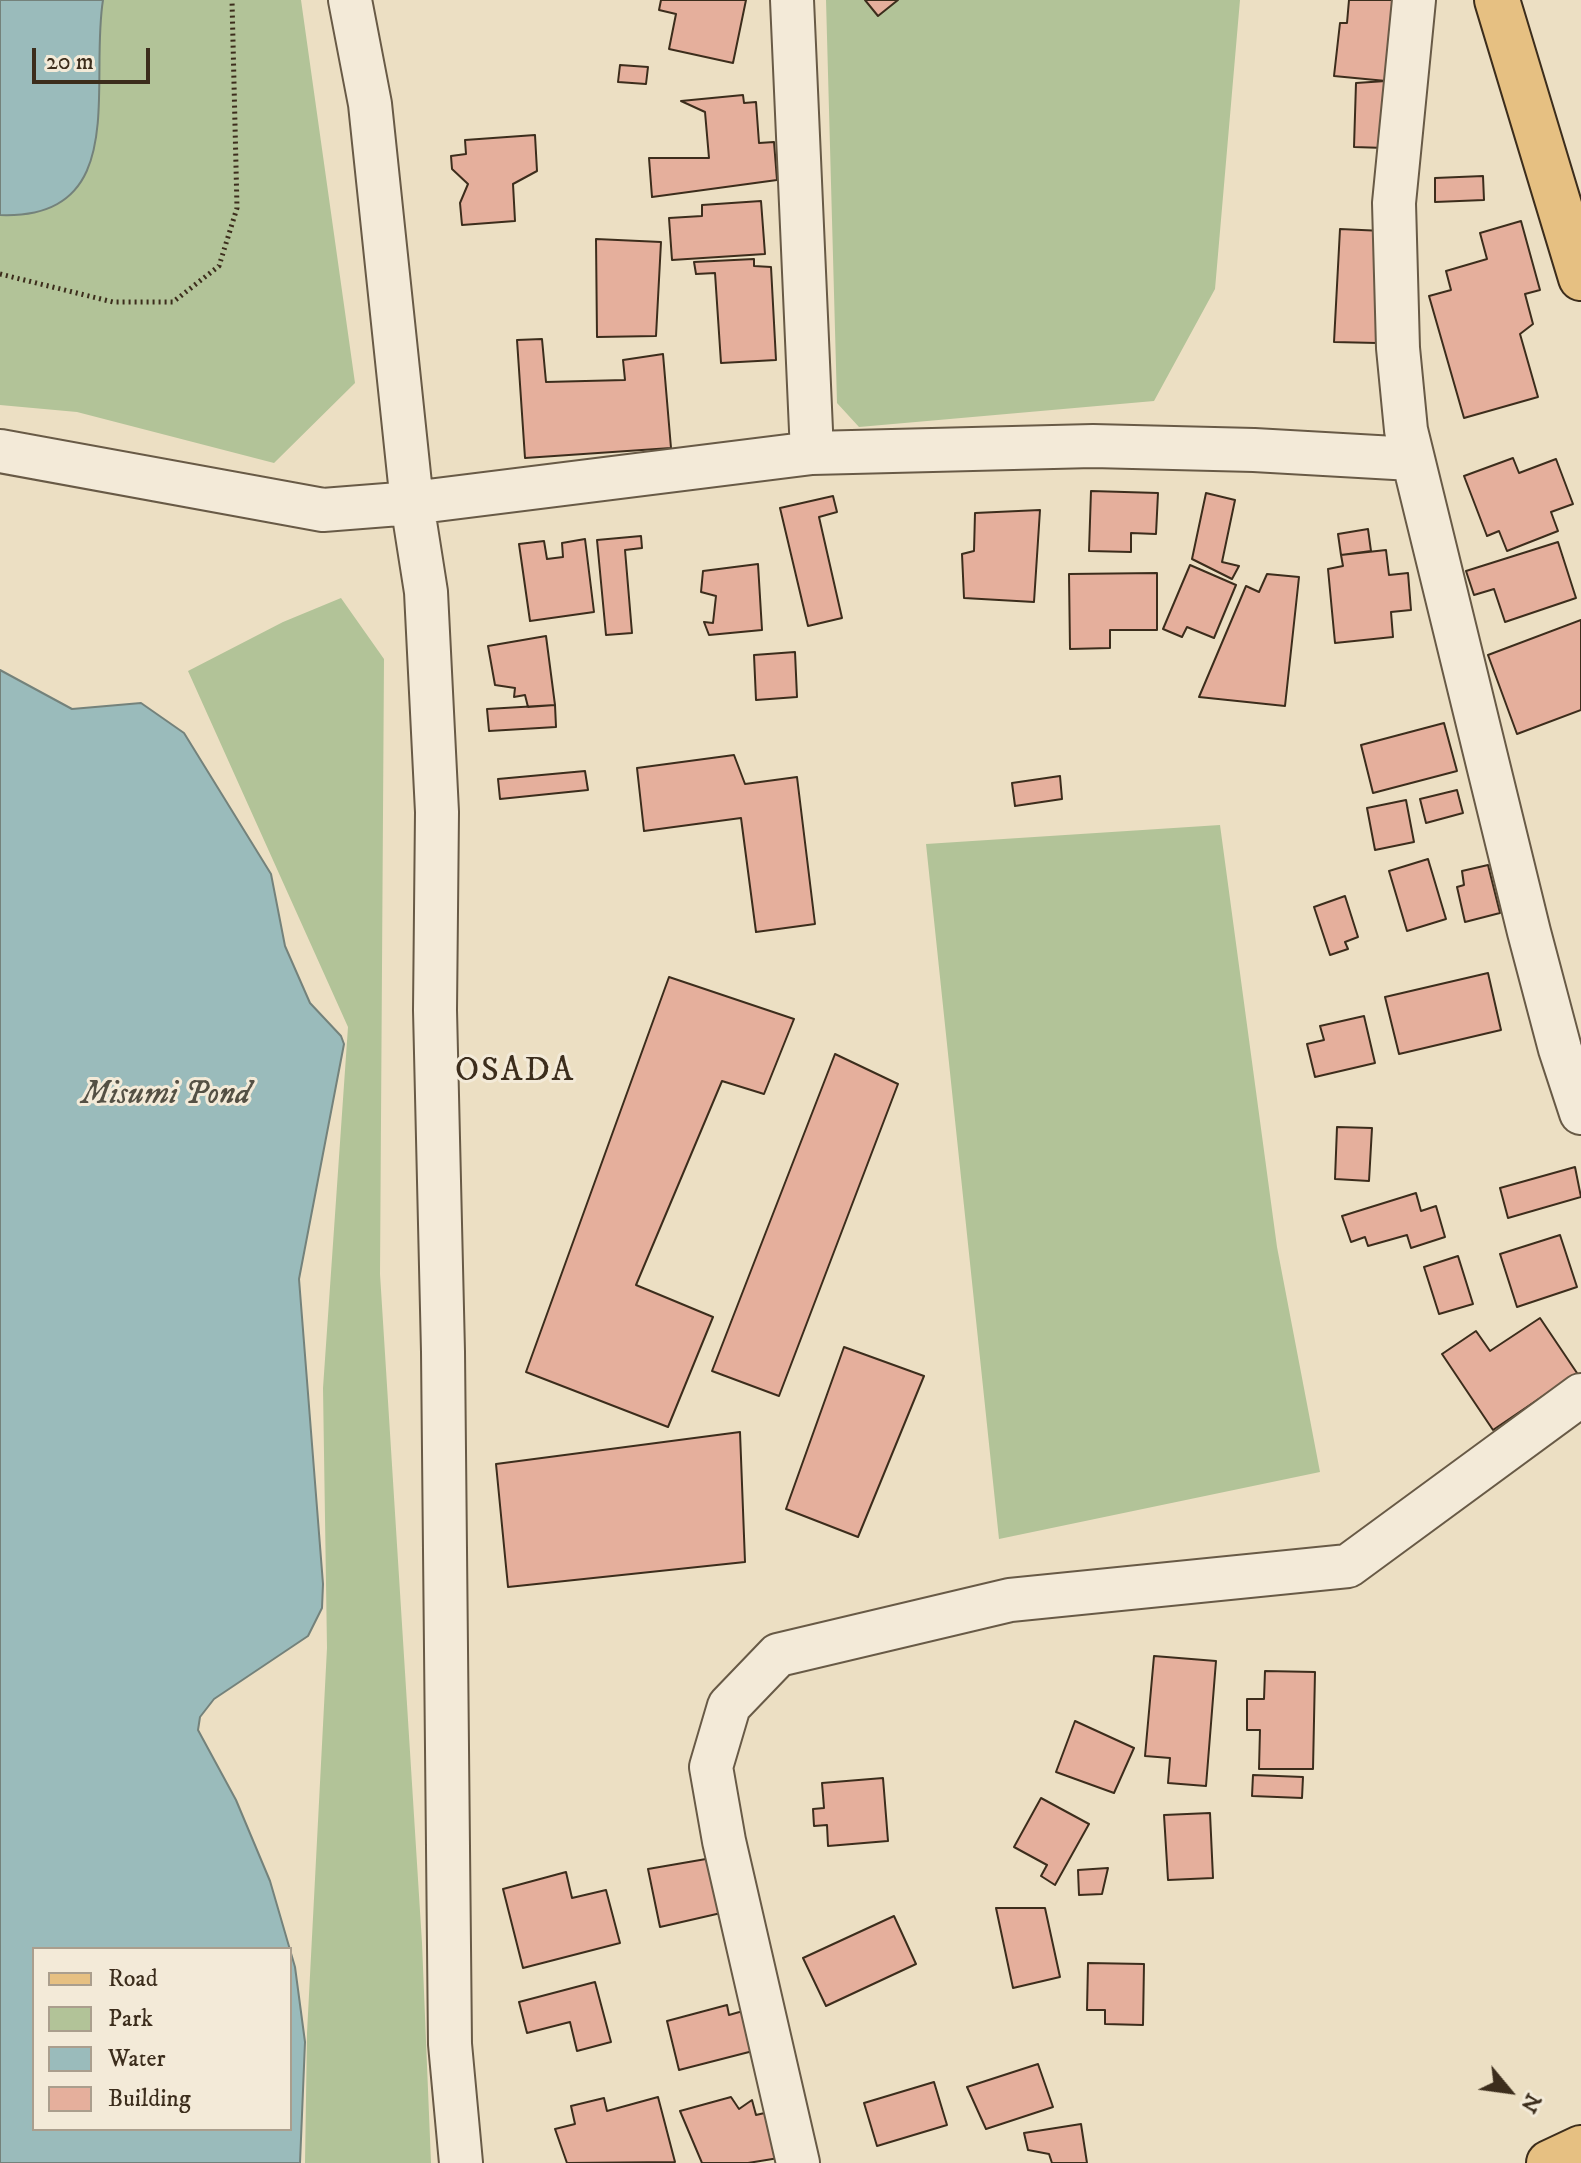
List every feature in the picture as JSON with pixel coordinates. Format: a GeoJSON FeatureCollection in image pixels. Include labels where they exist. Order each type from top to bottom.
{"type":"FeatureCollection","features":[{"type":"Feature","properties":{"kind":"main road"},"geometry":{"type":"LineString","coordinates":[[1497,0],[1571,207],[1581,278]]}},
{"type":"Feature","properties":{"kind":"main road"},"geometry":{"type":"LineString","coordinates":[[1549,2163],[1581,2148]]}},
{"type":"Feature","properties":{"kind":"street"},"geometry":{"type":"LineString","coordinates":[[350,0],[370,104],[412,503],[426,592],[437,812],[435,1010],[443,1337],[450,2044],[461,2163]]}},
{"type":"Feature","properties":{"kind":"street"},"geometry":{"type":"LineString","coordinates":[[792,0],[812,453]]}},
{"type":"Feature","properties":{"kind":"street"},"geometry":{"type":"LineString","coordinates":[[1414,0],[1394,203],[1398,348],[1412,459],[1529,932],[1560,1049],[1581,1113]]}},
{"type":"Feature","properties":{"kind":"street"},"geometry":{"type":"LineString","coordinates":[[0,451],[323,510],[412,503],[812,453],[1093,446],[1254,450],[1412,459]]}},
{"type":"Feature","properties":{"kind":"street"},"geometry":{"type":"LineString","coordinates":[[798,2163],[724,1841],[711,1767],[729,1706],[778,1655],[1010,1600],[1348,1566],[1581,1395]]}},
{"type":"Feature","properties":{"kind":"path"},"geometry":{"type":"LineString","coordinates":[[0,274],[113,302],[173,302],[219,266],[237,208],[232,0]]}},
{"type":"Feature","properties":{"kind":"green space"},"geometry":{"type":"Polygon","coordinates":[[[0,0],[301,0],[355,383],[274,463],[77,412],[0,405],[0,0]]]}},
{"type":"Feature","properties":{"kind":"green space"},"geometry":{"type":"Polygon","coordinates":[[[826,0],[1240,0],[1215,289],[1154,401],[859,427],[837,403],[826,0]]]}},
{"type":"Feature","properties":{"kind":"green space"},"geometry":{"type":"Polygon","coordinates":[[[341,598],[384,659],[380,1274],[422,1943],[431,2163],[305,2163],[307,2033],[327,1648],[323,1388],[348,1027],[188,671],[283,622],[341,598]]]}},
{"type":"Feature","properties":{"kind":"green space"},"geometry":{"type":"Polygon","coordinates":[[[1220,825],[1277,1247],[1320,1472],[999,1539],[926,844],[1220,825]]]}},
{"type":"Feature","properties":{"kind":"water"},"geometry":{"type":"Polygon","coordinates":[[[0,0],[103,0],[99,107],[95,141],[86,172],[69,195],[41,211],[0,215],[0,0]]]}},
{"type":"Feature","properties":{"kind":"water","name":"Misumi Pond"},"geometry":{"type":"Polygon","coordinates":[[[0,670],[72,709],[141,703],[184,733],[271,874],[285,946],[310,1003],[341,1036],[344,1044],[299,1279],[323,1584],[322,1608],[308,1636],[214,1699],[200,1717],[198,1730],[236,1800],[270,1881],[289,1947],[32,1947],[32,2131],[292,2131],[292,1957],[305,2042],[300,2163],[0,2163],[0,670]]]}},
{"type":"Feature","properties":{"kind":"building"},"geometry":{"type":"Polygon","coordinates":[[[661,0],[746,0],[733,63],[669,49],[676,14],[659,10],[661,0]]]}},
{"type":"Feature","properties":{"kind":"building"},"geometry":{"type":"Polygon","coordinates":[[[865,0],[898,0],[878,16],[865,0]]]}},
{"type":"Feature","properties":{"kind":"building"},"geometry":{"type":"Polygon","coordinates":[[[1349,0],[1394,0],[1386,81],[1334,76],[1340,23],[1347,23],[1349,0]]]}},
{"type":"Feature","properties":{"kind":"building"},"geometry":{"type":"Polygon","coordinates":[[[620,65],[648,67],[646,84],[618,82],[620,65]]]}},
{"type":"Feature","properties":{"kind":"building"},"geometry":{"type":"Polygon","coordinates":[[[1386,81],[1385,148],[1354,147],[1356,83],[1386,81]]]}},
{"type":"Feature","properties":{"kind":"building"},"geometry":{"type":"Polygon","coordinates":[[[743,95],[744,103],[756,102],[759,143],[774,142],[777,180],[652,197],[649,158],[709,158],[705,112],[681,101],[743,95]]]}},
{"type":"Feature","properties":{"kind":"building"},"geometry":{"type":"Polygon","coordinates":[[[535,135],[537,171],[513,184],[515,221],[462,225],[460,203],[468,184],[452,169],[451,156],[466,154],[465,140],[535,135]]]}},
{"type":"Feature","properties":{"kind":"building"},"geometry":{"type":"Polygon","coordinates":[[[1483,176],[1484,200],[1435,202],[1435,178],[1483,176]]]}},
{"type":"Feature","properties":{"kind":"building"},"geometry":{"type":"Polygon","coordinates":[[[761,201],[765,254],[672,260],[669,218],[702,216],[702,205],[761,201]]]}},
{"type":"Feature","properties":{"kind":"building"},"geometry":{"type":"Polygon","coordinates":[[[1521,221],[1540,290],[1525,294],[1533,324],[1520,334],[1538,397],[1464,418],[1429,296],[1451,290],[1446,271],[1487,259],[1480,233],[1521,221]]]}},
{"type":"Feature","properties":{"kind":"building"},"geometry":{"type":"Polygon","coordinates":[[[1340,229],[1383,231],[1377,343],[1334,342],[1340,229]]]}},
{"type":"Feature","properties":{"kind":"building"},"geometry":{"type":"Polygon","coordinates":[[[596,239],[661,242],[656,336],[597,337],[596,239]]]}},
{"type":"Feature","properties":{"kind":"building"},"geometry":{"type":"Polygon","coordinates":[[[754,259],[754,266],[771,267],[776,360],[721,363],[715,273],[696,274],[694,262],[754,259]]]}},
{"type":"Feature","properties":{"kind":"building"},"geometry":{"type":"Polygon","coordinates":[[[542,339],[546,382],[625,380],[623,360],[663,354],[671,448],[525,458],[517,340],[542,339]]]}},
{"type":"Feature","properties":{"kind":"building"},"geometry":{"type":"Polygon","coordinates":[[[1513,458],[1519,473],[1556,459],[1573,504],[1551,512],[1558,531],[1507,551],[1499,531],[1487,536],[1464,476],[1513,458]]]}},
{"type":"Feature","properties":{"kind":"building"},"geometry":{"type":"Polygon","coordinates":[[[1091,491],[1158,493],[1156,534],[1131,533],[1131,552],[1089,551],[1091,491]]]}},
{"type":"Feature","properties":{"kind":"building"},"geometry":{"type":"Polygon","coordinates":[[[1206,493],[1235,500],[1222,562],[1239,566],[1232,579],[1192,559],[1206,493]]]}},
{"type":"Feature","properties":{"kind":"building"},"geometry":{"type":"Polygon","coordinates":[[[833,496],[837,512],[819,517],[842,618],[808,626],[780,508],[833,496]]]}},
{"type":"Feature","properties":{"kind":"building"},"geometry":{"type":"Polygon","coordinates":[[[1040,510],[1034,602],[964,598],[962,554],[974,551],[975,513],[1040,510]]]}},
{"type":"Feature","properties":{"kind":"building"},"geometry":{"type":"Polygon","coordinates":[[[1368,529],[1371,551],[1341,555],[1338,534],[1368,529]]]}},
{"type":"Feature","properties":{"kind":"building"},"geometry":{"type":"Polygon","coordinates":[[[641,536],[642,548],[625,550],[632,633],[606,635],[597,540],[641,536]]]}},
{"type":"Feature","properties":{"kind":"building"},"geometry":{"type":"Polygon","coordinates":[[[585,539],[594,612],[530,621],[519,544],[544,541],[547,559],[563,557],[562,543],[585,539]]]}},
{"type":"Feature","properties":{"kind":"building"},"geometry":{"type":"Polygon","coordinates":[[[1558,542],[1576,598],[1505,622],[1494,589],[1474,595],[1466,571],[1558,542]]]}},
{"type":"Feature","properties":{"kind":"building"},"geometry":{"type":"Polygon","coordinates":[[[1386,550],[1389,575],[1408,573],[1411,610],[1391,612],[1393,637],[1335,643],[1328,569],[1343,566],[1341,555],[1386,550]]]}},
{"type":"Feature","properties":{"kind":"building"},"geometry":{"type":"Polygon","coordinates":[[[758,564],[762,630],[709,635],[704,622],[713,623],[716,596],[701,592],[703,571],[758,564]]]}},
{"type":"Feature","properties":{"kind":"building"},"geometry":{"type":"Polygon","coordinates":[[[1190,565],[1236,585],[1214,638],[1187,627],[1182,637],[1163,629],[1190,565]]]}},
{"type":"Feature","properties":{"kind":"building"},"geometry":{"type":"Polygon","coordinates":[[[1157,573],[1157,630],[1110,630],[1110,648],[1070,649],[1069,574],[1157,573]]]}},
{"type":"Feature","properties":{"kind":"building"},"geometry":{"type":"Polygon","coordinates":[[[1267,574],[1299,577],[1285,706],[1199,697],[1246,586],[1259,592],[1267,574]]]}},
{"type":"Feature","properties":{"kind":"building"},"geometry":{"type":"Polygon","coordinates":[[[1581,620],[1581,710],[1517,734],[1488,655],[1581,620]]]}},
{"type":"Feature","properties":{"kind":"building"},"geometry":{"type":"Polygon","coordinates":[[[546,636],[555,705],[528,707],[525,695],[514,697],[515,688],[495,685],[488,646],[546,636]]]}},
{"type":"Feature","properties":{"kind":"building"},"geometry":{"type":"Polygon","coordinates":[[[795,652],[797,697],[756,700],[754,655],[795,652]]]}},
{"type":"Feature","properties":{"kind":"building"},"geometry":{"type":"Polygon","coordinates":[[[555,705],[556,727],[489,731],[487,709],[555,705]]]}},
{"type":"Feature","properties":{"kind":"building"},"geometry":{"type":"Polygon","coordinates":[[[1444,723],[1457,771],[1373,793],[1361,745],[1444,723]]]}},
{"type":"Feature","properties":{"kind":"building"},"geometry":{"type":"Polygon","coordinates":[[[734,755],[745,784],[797,777],[815,924],[756,932],[741,818],[644,831],[637,768],[734,755]]]}},
{"type":"Feature","properties":{"kind":"building"},"geometry":{"type":"Polygon","coordinates":[[[585,771],[588,790],[500,799],[498,779],[585,771]]]}},
{"type":"Feature","properties":{"kind":"building"},"geometry":{"type":"Polygon","coordinates":[[[1060,776],[1062,799],[1015,806],[1012,783],[1060,776]]]}},
{"type":"Feature","properties":{"kind":"building"},"geometry":{"type":"Polygon","coordinates":[[[1457,790],[1463,813],[1426,823],[1420,799],[1457,790]]]}},
{"type":"Feature","properties":{"kind":"building"},"geometry":{"type":"Polygon","coordinates":[[[1406,800],[1414,842],[1375,850],[1367,808],[1406,800]]]}},
{"type":"Feature","properties":{"kind":"building"},"geometry":{"type":"Polygon","coordinates":[[[1428,859],[1446,919],[1407,931],[1389,871],[1428,859]]]}},
{"type":"Feature","properties":{"kind":"building"},"geometry":{"type":"Polygon","coordinates":[[[1488,865],[1500,913],[1465,922],[1457,887],[1464,885],[1462,871],[1488,865]]]}},
{"type":"Feature","properties":{"kind":"building"},"geometry":{"type":"Polygon","coordinates":[[[1345,896],[1358,937],[1345,942],[1348,949],[1330,955],[1314,907],[1345,896]]]}},
{"type":"Feature","properties":{"kind":"building"},"geometry":{"type":"Polygon","coordinates":[[[1488,973],[1501,1030],[1399,1054],[1385,997],[1488,973]]]}},
{"type":"Feature","properties":{"kind":"building"},"geometry":{"type":"Polygon","coordinates":[[[669,977],[794,1019],[764,1094],[722,1081],[636,1285],[713,1317],[668,1427],[526,1372],[669,977]]]}},
{"type":"Feature","properties":{"kind":"building"},"geometry":{"type":"Polygon","coordinates":[[[1364,1016],[1375,1063],[1315,1077],[1307,1044],[1324,1040],[1320,1026],[1364,1016]]]}},
{"type":"Feature","properties":{"kind":"building"},"geometry":{"type":"Polygon","coordinates":[[[835,1054],[898,1084],[779,1396],[712,1371],[835,1054]]]}},
{"type":"Feature","properties":{"kind":"building"},"geometry":{"type":"Polygon","coordinates":[[[1337,1127],[1372,1128],[1369,1181],[1335,1179],[1337,1127]]]}},
{"type":"Feature","properties":{"kind":"building"},"geometry":{"type":"Polygon","coordinates":[[[1575,1167],[1581,1197],[1508,1218],[1500,1188],[1575,1167]]]}},
{"type":"Feature","properties":{"kind":"building"},"geometry":{"type":"Polygon","coordinates":[[[1416,1193],[1421,1211],[1436,1206],[1445,1237],[1411,1248],[1407,1235],[1368,1246],[1365,1237],[1351,1242],[1342,1216],[1416,1193]]]}},
{"type":"Feature","properties":{"kind":"building"},"geometry":{"type":"Polygon","coordinates":[[[1560,1235],[1577,1287],[1517,1307],[1500,1254],[1560,1235]]]}},
{"type":"Feature","properties":{"kind":"building"},"geometry":{"type":"Polygon","coordinates":[[[1458,1256],[1473,1304],[1439,1314],[1424,1267],[1458,1256]]]}},
{"type":"Feature","properties":{"kind":"building"},"geometry":{"type":"Polygon","coordinates":[[[1540,1318],[1577,1373],[1493,1430],[1442,1354],[1476,1331],[1490,1351],[1540,1318]]]}},
{"type":"Feature","properties":{"kind":"building"},"geometry":{"type":"Polygon","coordinates":[[[844,1347],[924,1376],[858,1537],[786,1509],[844,1347]]]}},
{"type":"Feature","properties":{"kind":"building"},"geometry":{"type":"Polygon","coordinates":[[[740,1432],[745,1562],[508,1587],[496,1464],[740,1432]]]}},
{"type":"Feature","properties":{"kind":"building"},"geometry":{"type":"Polygon","coordinates":[[[1154,1656],[1216,1661],[1206,1786],[1168,1783],[1170,1758],[1145,1756],[1154,1656]]]}},
{"type":"Feature","properties":{"kind":"building"},"geometry":{"type":"Polygon","coordinates":[[[1265,1671],[1315,1672],[1313,1769],[1259,1769],[1260,1730],[1247,1730],[1247,1699],[1264,1699],[1265,1671]]]}},
{"type":"Feature","properties":{"kind":"building"},"geometry":{"type":"Polygon","coordinates":[[[1075,1721],[1134,1748],[1114,1793],[1056,1772],[1075,1721]]]}},
{"type":"Feature","properties":{"kind":"building"},"geometry":{"type":"Polygon","coordinates":[[[1253,1775],[1303,1777],[1302,1798],[1252,1796],[1253,1775]]]}},
{"type":"Feature","properties":{"kind":"building"},"geometry":{"type":"Polygon","coordinates":[[[883,1778],[888,1841],[828,1846],[827,1825],[814,1826],[813,1809],[824,1808],[822,1783],[883,1778]]]}},
{"type":"Feature","properties":{"kind":"building"},"geometry":{"type":"Polygon","coordinates":[[[1041,1798],[1089,1824],[1055,1885],[1041,1876],[1047,1865],[1014,1847],[1041,1798]]]}},
{"type":"Feature","properties":{"kind":"building"},"geometry":{"type":"Polygon","coordinates":[[[1210,1813],[1213,1878],[1168,1880],[1164,1815],[1210,1813]]]}},
{"type":"Feature","properties":{"kind":"building"},"geometry":{"type":"Polygon","coordinates":[[[706,1859],[721,1913],[660,1927],[648,1869],[706,1859]]]}},
{"type":"Feature","properties":{"kind":"building"},"geometry":{"type":"Polygon","coordinates":[[[1108,1868],[1102,1894],[1079,1895],[1078,1870],[1108,1868]]]}},
{"type":"Feature","properties":{"kind":"building"},"geometry":{"type":"Polygon","coordinates":[[[566,1872],[572,1898],[606,1890],[620,1943],[523,1968],[503,1889],[566,1872]]]}},
{"type":"Feature","properties":{"kind":"building"},"geometry":{"type":"Polygon","coordinates":[[[996,1908],[1045,1908],[1060,1977],[1013,1988],[996,1908]]]}},
{"type":"Feature","properties":{"kind":"building"},"geometry":{"type":"Polygon","coordinates":[[[894,1916],[916,1964],[826,2006],[803,1958],[894,1916]]]}},
{"type":"Feature","properties":{"kind":"building"},"geometry":{"type":"Polygon","coordinates":[[[1088,1963],[1144,1964],[1143,2025],[1105,2024],[1105,2010],[1087,2010],[1088,1963]]]}},
{"type":"Feature","properties":{"kind":"building"},"geometry":{"type":"Polygon","coordinates":[[[595,1982],[611,2042],[577,2051],[570,2022],[527,2033],[519,2002],[595,1982]]]}},
{"type":"Feature","properties":{"kind":"building"},"geometry":{"type":"Polygon","coordinates":[[[727,2005],[729,2015],[743,2011],[753,2051],[679,2070],[667,2021],[727,2005]]]}},
{"type":"Feature","properties":{"kind":"building"},"geometry":{"type":"Polygon","coordinates":[[[1038,2064],[1053,2107],[986,2129],[967,2087],[1038,2064]]]}},
{"type":"Feature","properties":{"kind":"building"},"geometry":{"type":"Polygon","coordinates":[[[934,2082],[947,2125],[877,2146],[864,2103],[934,2082]]]}},
{"type":"Feature","properties":{"kind":"building"},"geometry":{"type":"Polygon","coordinates":[[[658,2097],[675,2162],[567,2163],[555,2129],[575,2124],[571,2106],[604,2098],[607,2111],[658,2097]]]}},
{"type":"Feature","properties":{"kind":"building"},"geometry":{"type":"Polygon","coordinates":[[[731,2097],[739,2109],[752,2100],[756,2115],[769,2112],[791,2156],[748,2163],[702,2163],[680,2111],[731,2097]]]}},
{"type":"Feature","properties":{"kind":"building"},"geometry":{"type":"Polygon","coordinates":[[[1081,2124],[1087,2163],[1052,2163],[1049,2154],[1028,2150],[1024,2133],[1081,2124]]]}},
{"type":"Feature","properties":{"kind":"district","name":"OSADA"},"geometry":{"type":"Point","coordinates":[515,1073]}}]}
